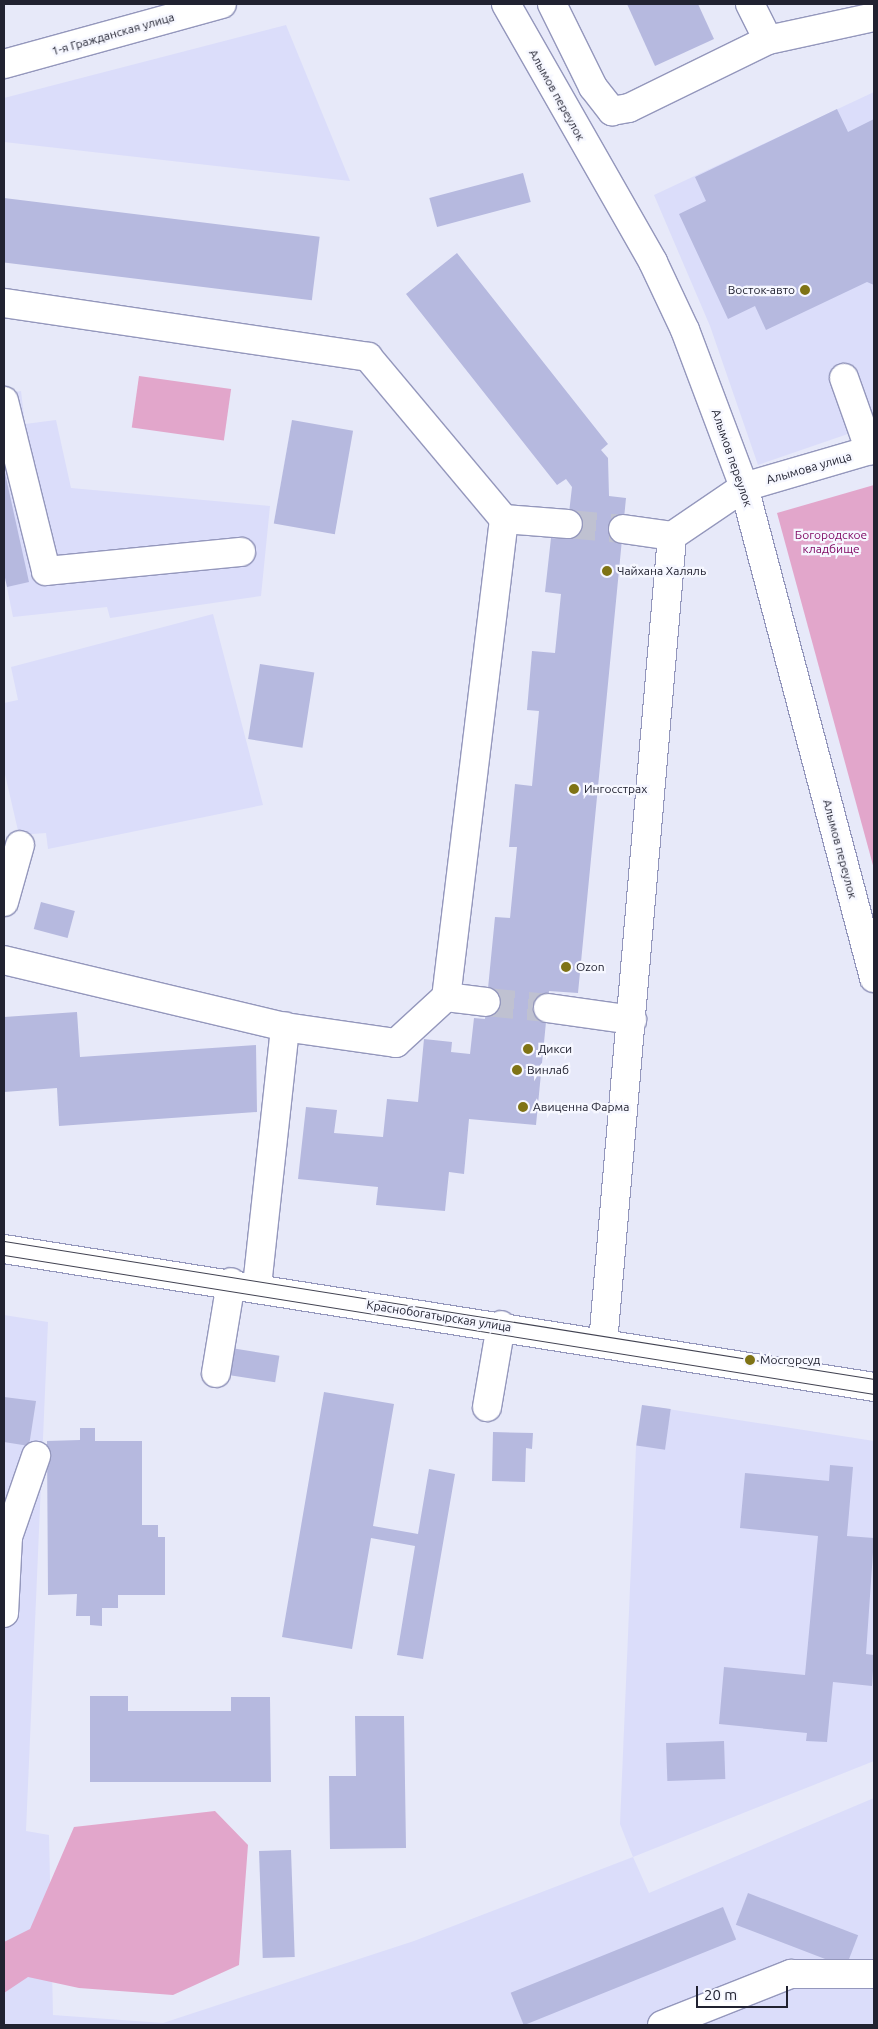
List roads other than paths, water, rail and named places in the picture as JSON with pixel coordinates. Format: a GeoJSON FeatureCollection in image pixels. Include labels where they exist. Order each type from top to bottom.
{"type":"FeatureCollection","features":[{"type":"Feature","properties":{"kind":"street","name":"1-я Гражданская улица"},"geometry":{"type":"LineString","coordinates":[[4,64],[222,4]]}},
{"type":"Feature","properties":{"kind":"street","name":"Алымов переулок"},"geometry":{"type":"LineString","coordinates":[[506,4],[653,262],[685,330],[744,486],[874,978]]}},
{"type":"Feature","properties":{"kind":"street"},"geometry":{"type":"LineString","coordinates":[[552,4],[593,87],[612,111],[629,108],[768,40],[874,17]]}},
{"type":"Feature","properties":{"kind":"street"},"geometry":{"type":"LineString","coordinates":[[750,4],[768,40]]}},
{"type":"Feature","properties":{"kind":"street"},"geometry":{"type":"LineString","coordinates":[[4,303],[368,357],[451,461],[504,519],[568,524]]}},
{"type":"Feature","properties":{"kind":"street"},"geometry":{"type":"LineString","coordinates":[[844,378],[872,450]]}},
{"type":"Feature","properties":{"kind":"street"},"geometry":{"type":"LineString","coordinates":[[4,401],[46,571],[241,552]]}},
{"type":"Feature","properties":{"kind":"street","name":"Алымова улица"},"geometry":{"type":"LineString","coordinates":[[672,536],[744,486],[872,450]]}},
{"type":"Feature","properties":{"kind":"street"},"geometry":{"type":"LineString","coordinates":[[4,960],[285,1027],[396,1043],[446,997],[504,519]]}},
{"type":"Feature","properties":{"kind":"street"},"geometry":{"type":"LineString","coordinates":[[603,1343],[672,536],[622,529]]}},
{"type":"Feature","properties":{"kind":"street"},"geometry":{"type":"LineString","coordinates":[[4,902],[20,845]]}},
{"type":"Feature","properties":{"kind":"street"},"geometry":{"type":"LineString","coordinates":[[446,997],[486,1002]]}},
{"type":"Feature","properties":{"kind":"street"},"geometry":{"type":"LineString","coordinates":[[548,1008],[632,1020]]}},
{"type":"Feature","properties":{"kind":"street"},"geometry":{"type":"LineString","coordinates":[[216,1373],[244,1284],[285,1027]]}},
{"type":"Feature","properties":{"kind":"street","name":"Краснобогатырская улица"},"geometry":{"type":"LineString","coordinates":[[4,1249],[244,1284],[874,1387]]}},
{"type":"Feature","properties":{"kind":"street"},"geometry":{"type":"LineString","coordinates":[[487,1407],[501,1325]]}},
{"type":"Feature","properties":{"kind":"street"},"geometry":{"type":"LineString","coordinates":[[4,1613],[6,1537],[36,1456]]}},
{"type":"Feature","properties":{"kind":"street"},"geometry":{"type":"LineString","coordinates":[[662,2025],[791,1974],[874,1974]]}},
{"type":"Feature","properties":{"kind":"tunnel"},"geometry":{"type":"LineString","coordinates":[[568,524],[623,529]]}},
{"type":"Feature","properties":{"kind":"tunnel"},"geometry":{"type":"LineString","coordinates":[[486,1002],[548,1008]]}},
{"type":"Feature","properties":{"kind":"tram line"},"geometry":{"type":"LineString","coordinates":[[4,1241],[874,1379]]}},
{"type":"Feature","properties":{"kind":"tram line"},"geometry":{"type":"LineString","coordinates":[[4,1255],[874,1394]]}},
{"type":"Feature","properties":{"kind":"place","name":"Восток-авто"},"geometry":{"type":"Point","coordinates":[805,290]}},
{"type":"Feature","properties":{"kind":"place","name":"Чайхана Халяль"},"geometry":{"type":"Point","coordinates":[607,571]}},
{"type":"Feature","properties":{"kind":"place","name":"Ингосстрах"},"geometry":{"type":"Point","coordinates":[574,789]}},
{"type":"Feature","properties":{"kind":"place","name":"Ozon"},"geometry":{"type":"Point","coordinates":[566,967]}},
{"type":"Feature","properties":{"kind":"place","name":"Дикси"},"geometry":{"type":"Point","coordinates":[528,1049]}},
{"type":"Feature","properties":{"kind":"place","name":"Винлаб"},"geometry":{"type":"Point","coordinates":[517,1070]}},
{"type":"Feature","properties":{"kind":"place","name":"Авиценна Фарма"},"geometry":{"type":"Point","coordinates":[523,1107]}},
{"type":"Feature","properties":{"kind":"place","name":"Мосгорсуд"},"geometry":{"type":"Point","coordinates":[750,1360]}},
{"type":"Feature","properties":{"kind":"park label","name":"Богородское кладбище"},"geometry":{"type":"Point","coordinates":[831,542]}}]}
